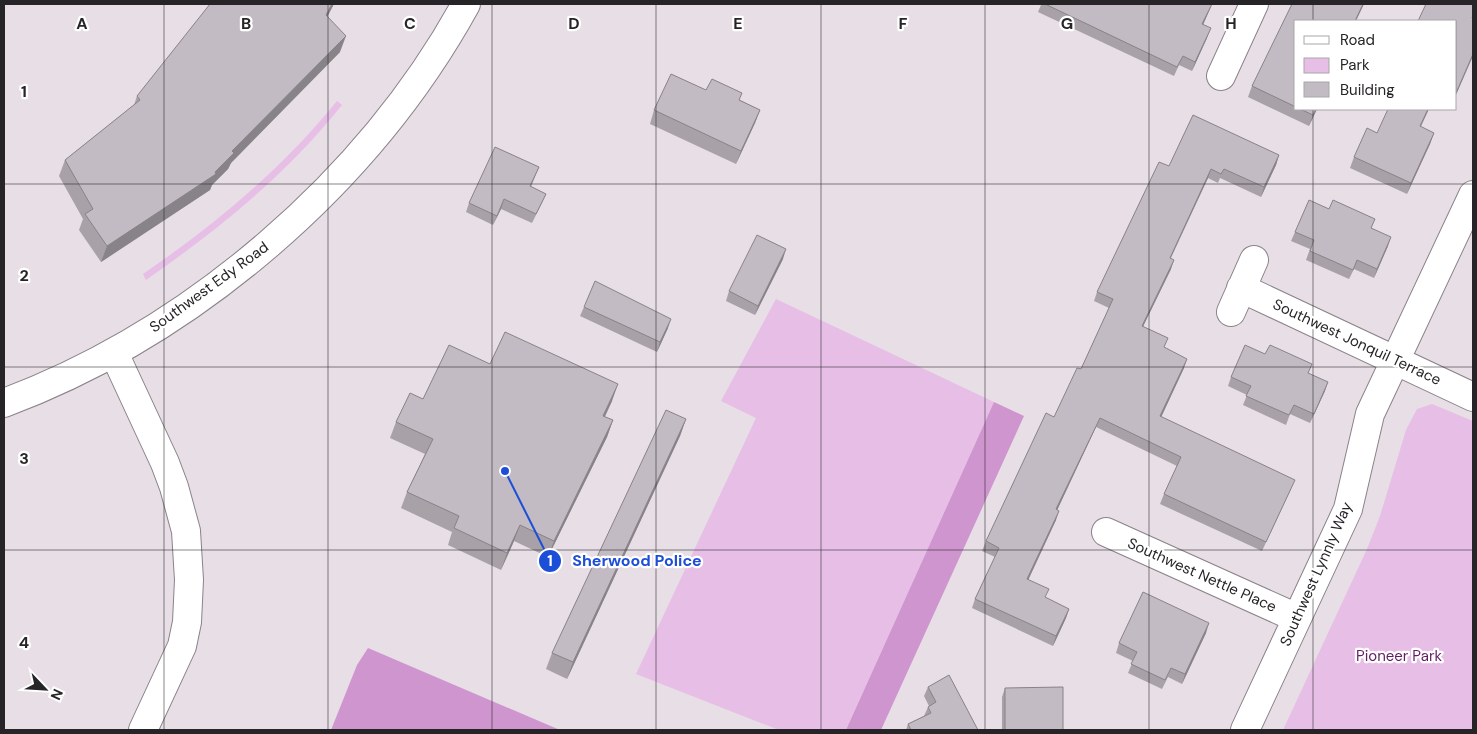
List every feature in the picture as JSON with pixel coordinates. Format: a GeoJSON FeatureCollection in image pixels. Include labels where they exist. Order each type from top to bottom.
{"type":"FeatureCollection","features":[{"type":"Feature","properties":{"kind":"street","name":"Southwest Edy Road"},"geometry":{"type":"LineString","coordinates":[[4,403],[53,384],[114,353],[243,265],[306,210],[355,158],[406,97],[449,34],[466,4]]}},
{"type":"Feature","properties":{"kind":"street"},"geometry":{"type":"LineString","coordinates":[[1221,76],[1254,4]]}},
{"type":"Feature","properties":{"kind":"street","name":"Southwest Lynnly Way"},"geometry":{"type":"LineString","coordinates":[[1245,730],[1348,509],[1370,414],[1473,195]]}},
{"type":"Feature","properties":{"kind":"street","name":"Southwest Jonquil Terrace"},"geometry":{"type":"LineString","coordinates":[[1254,260],[1236,300],[1396,360],[1473,397]]}},
{"type":"Feature","properties":{"kind":"street"},"geometry":{"type":"LineString","coordinates":[[114,353],[165,463],[174,487],[186,531],[189,594],[187,622],[182,646],[143,730]]}},
{"type":"Feature","properties":{"kind":"street","name":"Southwest Nettle Place"},"geometry":{"type":"LineString","coordinates":[[1106,532],[1297,618]]}},
{"type":"Feature","properties":{"kind":"green space"},"geometry":{"type":"Polygon","coordinates":[[[337,101],[342,105],[275,178],[200,241],[146,280],[143,274],[196,236],[270,173],[316,126],[337,101]]]}},
{"type":"Feature","properties":{"kind":"green space"},"geometry":{"type":"Polygon","coordinates":[[[776,299],[994,402],[846,730],[779,730],[636,674],[756,418],[721,401],[776,299]]]}},
{"type":"Feature","properties":{"kind":"green space","name":"Pioneer Park"},"geometry":{"type":"Polygon","coordinates":[[[1432,404],[1473,421],[1473,730],[1283,730],[1367,549],[1380,516],[1406,430],[1417,409],[1432,404]]]}},
{"type":"Feature","properties":{"kind":"shaded area"},"geometry":{"type":"Polygon","coordinates":[[[994,402],[1024,416],[881,730],[846,730],[994,402]]]}},
{"type":"Feature","properties":{"kind":"shaded area"},"geometry":{"type":"Polygon","coordinates":[[[368,648],[560,730],[331,730],[357,665],[368,648]]]}},
{"type":"Feature","properties":{"kind":"building"},"geometry":{"type":"Polygon","coordinates":[[[210,4],[332,4],[326,15],[346,36],[232,151],[234,153],[215,172],[216,174],[107,246],[85,214],[93,209],[65,160],[140,100],[137,96],[210,4]]]}},
{"type":"Feature","properties":{"kind":"building"},"geometry":{"type":"Polygon","coordinates":[[[1045,4],[1212,4],[1202,24],[1211,28],[1195,62],[1183,56],[1177,67],[1045,4]]]}},
{"type":"Feature","properties":{"kind":"building"},"geometry":{"type":"Polygon","coordinates":[[[1292,4],[1363,4],[1355,20],[1294,20],[1294,106],[1252,86],[1292,4]]]}},
{"type":"Feature","properties":{"kind":"building"},"geometry":{"type":"Polygon","coordinates":[[[1426,4],[1473,4],[1473,54],[1457,91],[1457,20],[1418,20],[1426,4]]]}},
{"type":"Feature","properties":{"kind":"building"},"geometry":{"type":"Polygon","coordinates":[[[671,74],[706,90],[712,79],[742,93],[739,100],[760,110],[741,151],[654,110],[671,74]]]}},
{"type":"Feature","properties":{"kind":"building"},"geometry":{"type":"Polygon","coordinates":[[[1302,110],[1316,110],[1313,115],[1302,110]]]}},
{"type":"Feature","properties":{"kind":"building"},"geometry":{"type":"Polygon","coordinates":[[[1388,110],[1428,110],[1420,126],[1434,133],[1411,183],[1354,157],[1367,128],[1377,133],[1388,110]]]}},
{"type":"Feature","properties":{"kind":"building"},"geometry":{"type":"Polygon","coordinates":[[[1193,115],[1279,155],[1264,187],[1224,169],[1221,174],[1211,169],[1170,258],[1174,260],[1142,326],[1168,338],[1164,347],[1187,359],[1160,416],[1295,480],[1266,542],[1164,494],[1181,457],[1100,418],[1056,509],[1059,511],[1027,579],[1049,589],[1045,597],[1069,609],[1056,636],[975,599],[999,548],[986,541],[1046,413],[1054,417],[1077,368],[1081,369],[1113,299],[1097,292],[1159,162],[1169,166],[1193,115]]]}},
{"type":"Feature","properties":{"kind":"building"},"geometry":{"type":"Polygon","coordinates":[[[495,147],[539,167],[530,186],[546,194],[536,214],[504,199],[497,216],[469,203],[495,147]]]}},
{"type":"Feature","properties":{"kind":"building"},"geometry":{"type":"Polygon","coordinates":[[[1309,200],[1329,209],[1333,200],[1375,219],[1371,228],[1391,237],[1377,269],[1357,260],[1353,270],[1310,251],[1314,240],[1295,232],[1309,200]]]}},
{"type":"Feature","properties":{"kind":"building"},"geometry":{"type":"Polygon","coordinates":[[[757,235],[786,249],[758,306],[729,291],[757,235]]]}},
{"type":"Feature","properties":{"kind":"building"},"geometry":{"type":"Polygon","coordinates":[[[595,281],[671,319],[660,342],[584,307],[595,281]]]}},
{"type":"Feature","properties":{"kind":"building"},"geometry":{"type":"Polygon","coordinates":[[[505,332],[618,384],[603,416],[613,420],[554,541],[520,525],[507,553],[454,528],[459,516],[407,492],[433,439],[396,422],[410,393],[423,399],[449,345],[490,364],[505,332]]]}},
{"type":"Feature","properties":{"kind":"building"},"geometry":{"type":"Polygon","coordinates":[[[1245,345],[1265,354],[1270,345],[1312,364],[1308,373],[1328,382],[1314,414],[1294,405],[1289,415],[1246,396],[1251,386],[1231,377],[1245,345]]]}},
{"type":"Feature","properties":{"kind":"building"},"geometry":{"type":"Polygon","coordinates":[[[666,410],[686,419],[573,662],[552,653],[666,410]]]}},
{"type":"Feature","properties":{"kind":"building"},"geometry":{"type":"Polygon","coordinates":[[[1143,592],[1209,623],[1185,674],[1171,668],[1165,680],[1131,664],[1137,652],[1119,643],[1143,592]]]}},
{"type":"Feature","properties":{"kind":"building"},"geometry":{"type":"Polygon","coordinates":[[[949,675],[978,730],[911,730],[908,724],[931,713],[928,707],[936,702],[928,687],[949,675]]]}},
{"type":"Feature","properties":{"kind":"building"},"geometry":{"type":"Polygon","coordinates":[[[1063,687],[1063,730],[1005,730],[1005,688],[1063,687]]]}},
{"type":"Feature","properties":{"kind":"place","name":"Sherwood Police"},"geometry":{"type":"Point","coordinates":[505,471]}}]}
